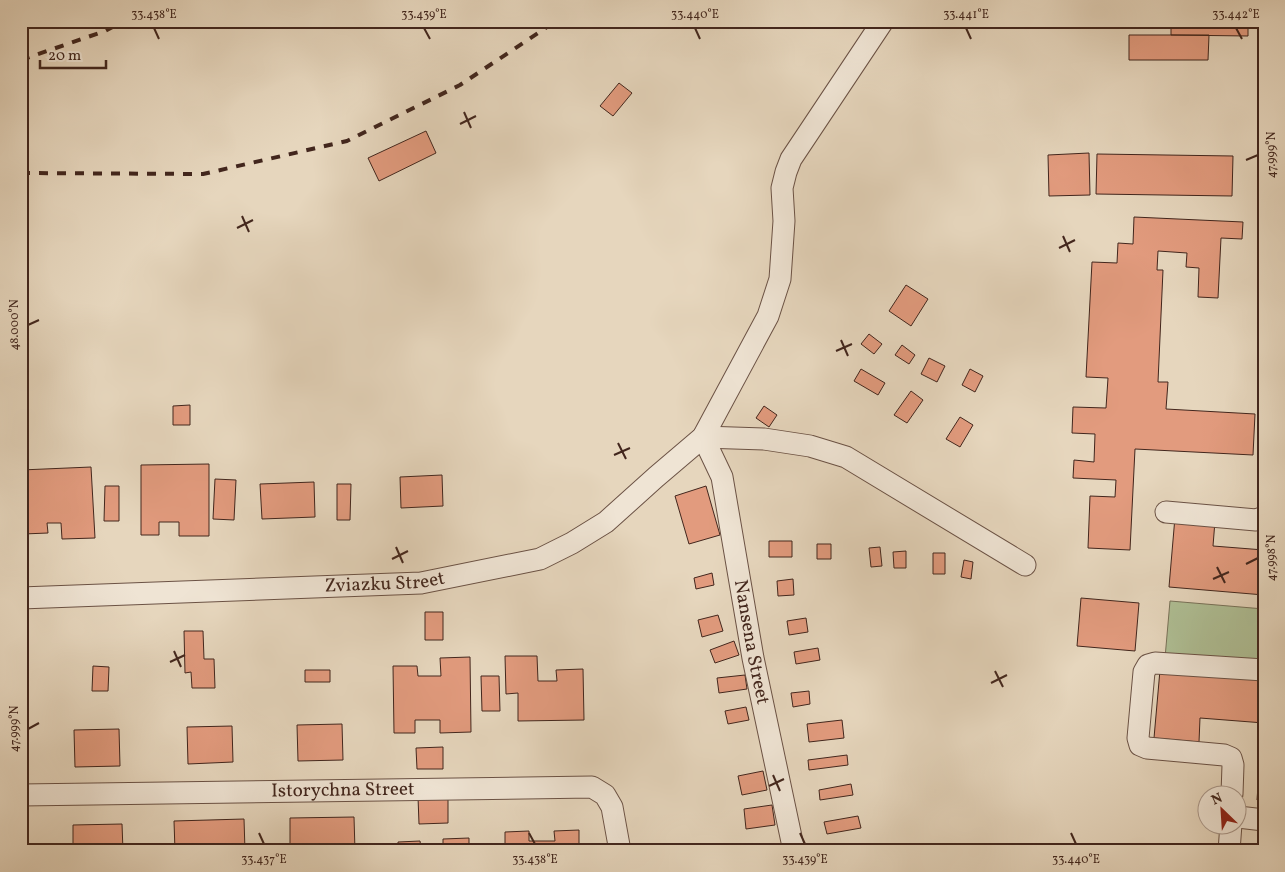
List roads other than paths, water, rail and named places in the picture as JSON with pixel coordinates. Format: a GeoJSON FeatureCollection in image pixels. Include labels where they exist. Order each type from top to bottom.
{"type":"FeatureCollection","features":[{"type":"Feature","properties":{"kind":"street"},"geometry":{"type":"LineString","coordinates":[[883,21],[791,159],[782,188],[784,221],[780,279],[768,316],[703,437],[764,439],[810,446],[846,457],[1025,565]]}},
{"type":"Feature","properties":{"kind":"street","name":"Zviazku Street"},"geometry":{"type":"LineString","coordinates":[[21,598],[421,583],[540,558],[572,543],[606,522],[703,437]]}},
{"type":"Feature","properties":{"kind":"street","name":"Nansena Street"},"geometry":{"type":"LineString","coordinates":[[703,437],[722,477],[753,658],[794,851]]}},
{"type":"Feature","properties":{"kind":"street"},"geometry":{"type":"LineString","coordinates":[[1166,512],[1256,520],[1264,517]]}},
{"type":"Feature","properties":{"kind":"street"},"geometry":{"type":"LineString","coordinates":[[1232,784],[1233,765],[1231,758],[1224,755],[1147,748],[1140,745],[1138,738],[1144,672],[1148,665],[1155,663],[1264,670]]}},
{"type":"Feature","properties":{"kind":"street","name":"Istorychna Street"},"geometry":{"type":"LineString","coordinates":[[21,795],[592,787],[606,796],[612,807],[620,851]]}},
{"type":"Feature","properties":{"kind":"street"},"geometry":{"type":"LineString","coordinates":[[1248,818],[1264,820]]}},
{"type":"Feature","properties":{"kind":"street"},"geometry":{"type":"LineString","coordinates":[[1229,851],[1230,834]]}},
{"type":"Feature","properties":{"kind":"railway"},"geometry":{"type":"LineString","coordinates":[[21,60],[105,31],[124,21]]}},
{"type":"Feature","properties":{"kind":"railway"},"geometry":{"type":"LineString","coordinates":[[21,173],[203,174],[347,141],[460,85],[556,21]]}}]}
